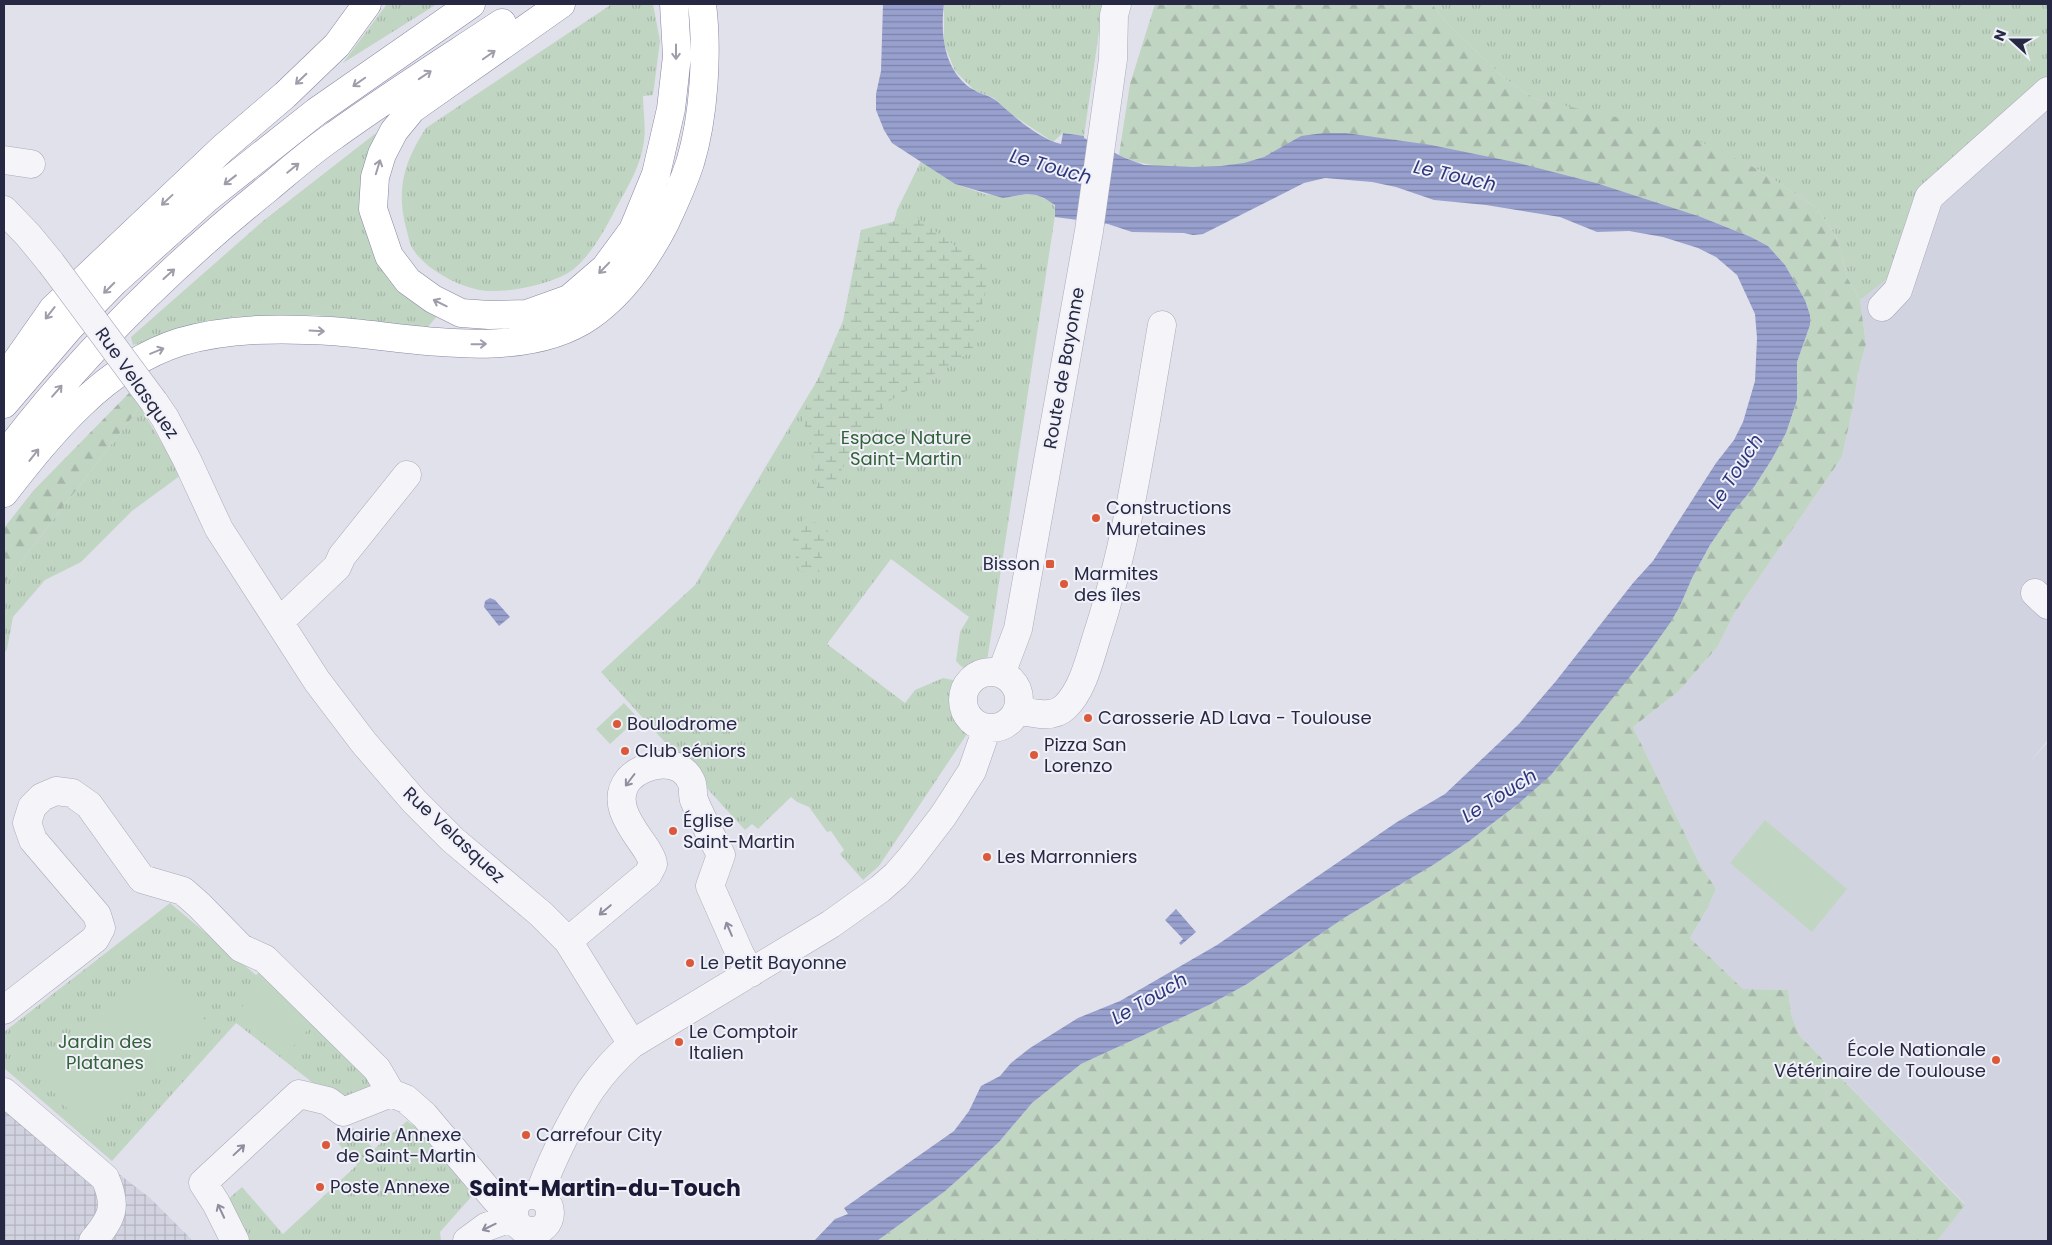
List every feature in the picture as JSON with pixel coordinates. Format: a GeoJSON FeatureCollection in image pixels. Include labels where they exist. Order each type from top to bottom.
{"type":"FeatureCollection","features":[{"type":"Feature","properties":{"kind":"highway"},"geometry":{"type":"LineString","coordinates":[[4,379],[52,309],[223,148],[285,95],[337,45],[368,4]]}},
{"type":"Feature","properties":{"kind":"highway"},"geometry":{"type":"LineString","coordinates":[[4,404],[70,327],[102,294],[206,200],[316,112],[471,4]]}},
{"type":"Feature","properties":{"kind":"highway"},"geometry":{"type":"LineString","coordinates":[[4,456],[32,419],[91,352],[151,290],[227,222],[333,136],[531,4]]}},
{"type":"Feature","properties":{"kind":"highway"},"geometry":{"type":"LineString","coordinates":[[561,4],[412,109],[394,131],[382,154],[375,177],[373,209],[389,256],[408,281],[433,299],[461,313],[489,315],[527,314],[569,299],[606,268],[633,230],[656,174],[671,109],[677,56],[674,4]]}},
{"type":"Feature","properties":{"kind":"highway"},"geometry":{"type":"LineString","coordinates":[[4,493],[45,442],[106,382],[143,357],[179,342],[216,334],[282,329],[331,331],[479,345],[555,333],[590,316],[628,281],[654,244],[676,199],[690,162],[698,123],[704,76],[702,4]]}},
{"type":"Feature","properties":{"kind":"street","name":"Route de Bayonne"},"geometry":{"type":"LineString","coordinates":[[1001,674],[1018,629],[1088,231],[1113,59],[1114,15],[1117,4]]}},
{"type":"Feature","properties":{"kind":"street","name":"Route de Bayonne"},"geometry":{"type":"LineString","coordinates":[[1113,59],[1130,4]]}},
{"type":"Feature","properties":{"kind":"street"},"geometry":{"type":"LineString","coordinates":[[1882,307],[1898,290],[1929,197],[2048,91]]}},
{"type":"Feature","properties":{"kind":"street"},"geometry":{"type":"LineString","coordinates":[[4,160],[31,164]]}},
{"type":"Feature","properties":{"kind":"street","name":"Rue Velasquez"},"geometry":{"type":"LineString","coordinates":[[4,210],[51,263],[165,418],[220,528],[317,681],[364,743],[414,801],[453,840],[541,914],[568,941],[632,1044]]}},
{"type":"Feature","properties":{"kind":"street"},"geometry":{"type":"LineString","coordinates":[[1018,710],[1051,714],[1064,709],[1075,696],[1090,661],[1112,589],[1142,440],[1162,325]]}},
{"type":"Feature","properties":{"kind":"street"},"geometry":{"type":"LineString","coordinates":[[279,622],[337,566],[342,556],[407,475]]}},
{"type":"Feature","properties":{"kind":"street"},"geometry":{"type":"LineString","coordinates":[[989,672],[1001,674],[1013,682],[1017,688],[1020,702],[1018,710],[1006,725],[997,728],[987,728],[972,721],[967,715],[964,707],[965,691],[969,684],[978,676],[989,672]]}},
{"type":"Feature","properties":{"kind":"street"},"geometry":{"type":"LineString","coordinates":[[539,1196],[544,1178],[583,1100],[607,1067],[632,1044],[752,973],[859,906],[896,876],[943,816],[972,771],[987,728]]}},
{"type":"Feature","properties":{"kind":"street"},"geometry":{"type":"LineString","coordinates":[[568,941],[648,874],[651,869],[652,859],[622,812],[622,793],[627,782],[635,773],[646,767],[658,764],[669,765],[678,769],[692,781],[694,799],[721,855],[710,886],[740,954],[752,973]]}},
{"type":"Feature","properties":{"kind":"street"},"geometry":{"type":"LineString","coordinates":[[4,1010],[95,940],[101,928],[97,915],[34,840],[27,822],[32,807],[42,796],[56,791],[72,793],[89,804],[142,880],[182,891],[199,905],[241,948],[265,959],[377,1069],[391,1093],[406,1099],[424,1115],[497,1201],[514,1213],[518,1225],[525,1230],[545,1235],[550,1211],[548,1204],[539,1196],[523,1196],[519,1199],[514,1213],[486,1227],[467,1241]]}},
{"type":"Feature","properties":{"kind":"street"},"geometry":{"type":"LineString","coordinates":[[4,1092],[105,1178],[112,1193],[111,1213],[105,1226],[93,1241]]}},
{"type":"Feature","properties":{"kind":"street"},"geometry":{"type":"LineString","coordinates":[[235,1241],[216,1203],[203,1183],[299,1094],[328,1101],[343,1112],[391,1093]]}},
{"type":"Feature","properties":{"kind":"shaded area"},"geometry":{"type":"Polygon","coordinates":[[[2048,79],[2048,740],[2030,762],[2048,742],[2048,1241],[1937,1241],[1965,1204],[1799,1035],[1791,1014],[1788,990],[1743,989],[1690,938],[1716,889],[1699,863],[1633,727],[1679,691],[1718,646],[1734,614],[1842,457],[1858,373],[1866,344],[1860,300],[1895,273],[1919,197],[2048,79]]]}},
{"type":"Feature","properties":{"kind":"shaded area"},"geometry":{"type":"Polygon","coordinates":[[[4,1085],[150,1198],[193,1241],[4,1241],[4,1085]]]}},
{"type":"Feature","properties":{"kind":"green space"},"geometry":{"type":"Polygon","coordinates":[[[387,4],[437,4],[343,63],[387,4]]]}},
{"type":"Feature","properties":{"kind":"green space"},"geometry":{"type":"Polygon","coordinates":[[[612,4],[653,4],[660,41],[653,95],[643,96],[645,136],[637,168],[606,227],[589,254],[568,273],[550,281],[518,289],[487,291],[477,289],[455,282],[434,270],[424,262],[411,246],[403,214],[402,201],[402,188],[407,164],[426,128],[612,4]]]}},
{"type":"Feature","properties":{"kind":"green space"},"geometry":{"type":"Polygon","coordinates":[[[944,4],[1103,4],[1084,136],[1063,133],[1053,142],[1011,114],[994,98],[975,91],[955,71],[944,44],[944,4]]]}},
{"type":"Feature","properties":{"kind":"green space"},"geometry":{"type":"Polygon","coordinates":[[[1155,4],[1432,4],[1445,21],[1504,78],[1535,99],[1651,125],[1691,137],[1759,170],[1817,208],[1837,238],[1848,279],[1860,300],[1866,344],[1858,373],[1842,457],[1734,614],[1718,646],[1679,691],[1633,727],[1699,863],[1716,889],[1690,938],[1743,989],[1788,990],[1791,1014],[1799,1035],[1965,1205],[1937,1241],[877,1241],[944,1192],[999,1142],[1032,1103],[1081,1064],[1209,1005],[1247,984],[1344,918],[1468,842],[1518,804],[1648,654],[1680,606],[1692,578],[1710,545],[1732,513],[1754,487],[1772,459],[1786,433],[1797,400],[1797,362],[1810,325],[1810,315],[1805,300],[1785,265],[1768,246],[1751,237],[1701,217],[1301,136],[1264,157],[1232,165],[1191,168],[1169,167],[1132,161],[1119,155],[1130,84],[1155,4]]]}},
{"type":"Feature","properties":{"kind":"green space"},"geometry":{"type":"Polygon","coordinates":[[[1432,4],[2048,4],[2048,79],[1919,197],[1895,273],[1860,300],[1848,279],[1837,238],[1817,208],[1759,170],[1577,109],[1535,99],[1504,78],[1445,21],[1432,4]]]}},
{"type":"Feature","properties":{"kind":"green space"},"geometry":{"type":"Polygon","coordinates":[[[376,133],[366,167],[362,191],[438,315],[427,328],[314,315],[232,317],[133,345],[131,337],[263,221],[376,133]]]}},
{"type":"Feature","properties":{"kind":"green space","name":"Espace Nature Saint-Martin"},"geometry":{"type":"Polygon","coordinates":[[[921,161],[955,184],[985,194],[1011,197],[1027,194],[1036,195],[1052,202],[1056,209],[987,661],[974,668],[967,669],[956,661],[960,632],[969,617],[891,559],[827,644],[905,703],[915,690],[943,678],[953,680],[957,691],[957,708],[967,734],[879,866],[863,880],[840,854],[844,850],[831,831],[827,832],[809,807],[791,797],[758,829],[752,824],[745,830],[601,672],[695,585],[839,344],[893,227],[897,210],[921,161]]]}},
{"type":"Feature","properties":{"kind":"green space"},"geometry":{"type":"Polygon","coordinates":[[[915,216],[990,269],[972,351],[888,402],[856,444],[835,482],[818,499],[814,461],[802,416],[843,321],[861,230],[915,216]]]}},
{"type":"Feature","properties":{"kind":"green space"},"geometry":{"type":"Polygon","coordinates":[[[129,393],[140,407],[4,584],[4,528],[33,491],[129,393]]]}},
{"type":"Feature","properties":{"kind":"green space"},"geometry":{"type":"Polygon","coordinates":[[[140,407],[181,475],[132,511],[81,562],[45,580],[13,617],[7,649],[4,654],[4,584],[140,407]]]}},
{"type":"Feature","properties":{"kind":"green space"},"geometry":{"type":"Polygon","coordinates":[[[805,517],[828,530],[819,572],[799,571],[792,542],[805,517]]]}},
{"type":"Feature","properties":{"kind":"green space","name":"Boulodrome"},"geometry":{"type":"Polygon","coordinates":[[[624,703],[638,718],[610,744],[596,729],[624,703]]]}},
{"type":"Feature","properties":{"kind":"green space"},"geometry":{"type":"Polygon","coordinates":[[[1765,820],[1847,889],[1812,932],[1730,863],[1765,820]]]}},
{"type":"Feature","properties":{"kind":"green space","name":"Jardin des Platanes"},"geometry":{"type":"Polygon","coordinates":[[[170,903],[256,975],[265,966],[374,1077],[373,1085],[335,1100],[236,1023],[112,1161],[4,1068],[4,1032],[170,903]]]}},
{"type":"Feature","properties":{"kind":"green space"},"geometry":{"type":"Polygon","coordinates":[[[163,968],[210,1026],[84,1129],[37,1072],[163,968]]]}},
{"type":"Feature","properties":{"kind":"green space"},"geometry":{"type":"Polygon","coordinates":[[[266,979],[314,1023],[289,1051],[241,1008],[266,979]]]}},
{"type":"Feature","properties":{"kind":"green space"},"geometry":{"type":"Polygon","coordinates":[[[407,1121],[421,1131],[442,1158],[454,1169],[472,1196],[440,1232],[441,1241],[243,1241],[226,1201],[242,1187],[283,1234],[357,1165],[337,1142],[353,1128],[374,1149],[407,1121]]]}},
{"type":"Feature","properties":{"kind":"water","name":"Le Touch"},"geometry":{"type":"Polygon","coordinates":[[[883,4],[944,4],[943,28],[946,52],[956,74],[964,83],[974,90],[989,96],[1028,127],[1053,142],[1061,144],[1063,133],[1084,136],[1084,138],[1125,158],[1144,165],[1193,167],[1244,163],[1264,157],[1301,136],[1346,133],[1431,145],[1514,162],[1596,183],[1701,217],[1751,237],[1768,246],[1785,265],[1805,300],[1810,315],[1810,325],[1797,362],[1797,400],[1786,433],[1772,459],[1754,487],[1732,513],[1710,545],[1670,623],[1648,654],[1551,775],[1518,804],[1468,842],[1344,918],[1247,984],[1209,1005],[1081,1064],[1032,1103],[999,1142],[944,1192],[877,1241],[814,1241],[835,1219],[848,1214],[844,1208],[954,1131],[969,1111],[981,1086],[1000,1076],[1011,1063],[1030,1048],[1078,1018],[1120,1001],[1217,945],[1397,822],[1445,794],[1519,724],[1653,561],[1716,463],[1734,440],[1743,422],[1755,381],[1757,338],[1755,314],[1737,275],[1716,257],[1698,248],[1663,237],[1629,231],[1597,232],[1560,217],[1486,205],[1434,200],[1396,187],[1372,182],[1325,178],[1304,183],[1203,234],[1132,232],[1108,224],[1055,217],[1055,205],[1036,195],[1027,194],[1003,198],[955,184],[892,143],[884,130],[876,110],[876,94],[881,71],[883,4]]]}},
{"type":"Feature","properties":{"kind":"water"},"geometry":{"type":"Polygon","coordinates":[[[490,598],[495,600],[510,617],[499,626],[484,607],[485,601],[490,598]]]}},
{"type":"Feature","properties":{"kind":"water"},"geometry":{"type":"Polygon","coordinates":[[[1176,909],[1196,932],[1181,945],[1179,943],[1183,939],[1165,920],[1176,909]]]}},
{"type":"Feature","properties":{"kind":"place","name":"Constructions Muretaines"},"geometry":{"type":"Point","coordinates":[1096,518]}},
{"type":"Feature","properties":{"kind":"place","name":"Bisson"},"geometry":{"type":"Point","coordinates":[1050,564]}},
{"type":"Feature","properties":{"kind":"place","name":"Marmites des îles"},"geometry":{"type":"Point","coordinates":[1064,584]}},
{"type":"Feature","properties":{"kind":"place","name":"Carosserie AD Lava - Toulouse"},"geometry":{"type":"Point","coordinates":[1088,718]}},
{"type":"Feature","properties":{"kind":"place","name":"Boulodrome"},"geometry":{"type":"Point","coordinates":[617,724]}},
{"type":"Feature","properties":{"kind":"place","name":"Club séniors"},"geometry":{"type":"Point","coordinates":[625,751]}},
{"type":"Feature","properties":{"kind":"place","name":"Pizza San Lorenzo"},"geometry":{"type":"Point","coordinates":[1034,755]}},
{"type":"Feature","properties":{"kind":"place","name":"Église Saint-Martin"},"geometry":{"type":"Point","coordinates":[673,831]}},
{"type":"Feature","properties":{"kind":"place","name":"Les Marronniers"},"geometry":{"type":"Point","coordinates":[987,857]}},
{"type":"Feature","properties":{"kind":"place","name":"Le Petit Bayonne"},"geometry":{"type":"Point","coordinates":[690,963]}},
{"type":"Feature","properties":{"kind":"place","name":"Le Comptoir Italien"},"geometry":{"type":"Point","coordinates":[679,1042]}},
{"type":"Feature","properties":{"kind":"place","name":"École Nationale Vétérinaire de Toulouse"},"geometry":{"type":"Point","coordinates":[1996,1060]}},
{"type":"Feature","properties":{"kind":"place","name":"Carrefour City"},"geometry":{"type":"Point","coordinates":[526,1135]}},
{"type":"Feature","properties":{"kind":"place","name":"Mairie Annexe de Saint-Martin"},"geometry":{"type":"Point","coordinates":[326,1145]}},
{"type":"Feature","properties":{"kind":"place","name":"Poste Annexe"},"geometry":{"type":"Point","coordinates":[320,1187]}},
{"type":"Feature","properties":{"kind":"district","name":"Saint-Martin-du-Touch"},"geometry":{"type":"Point","coordinates":[605,1188]}}]}
